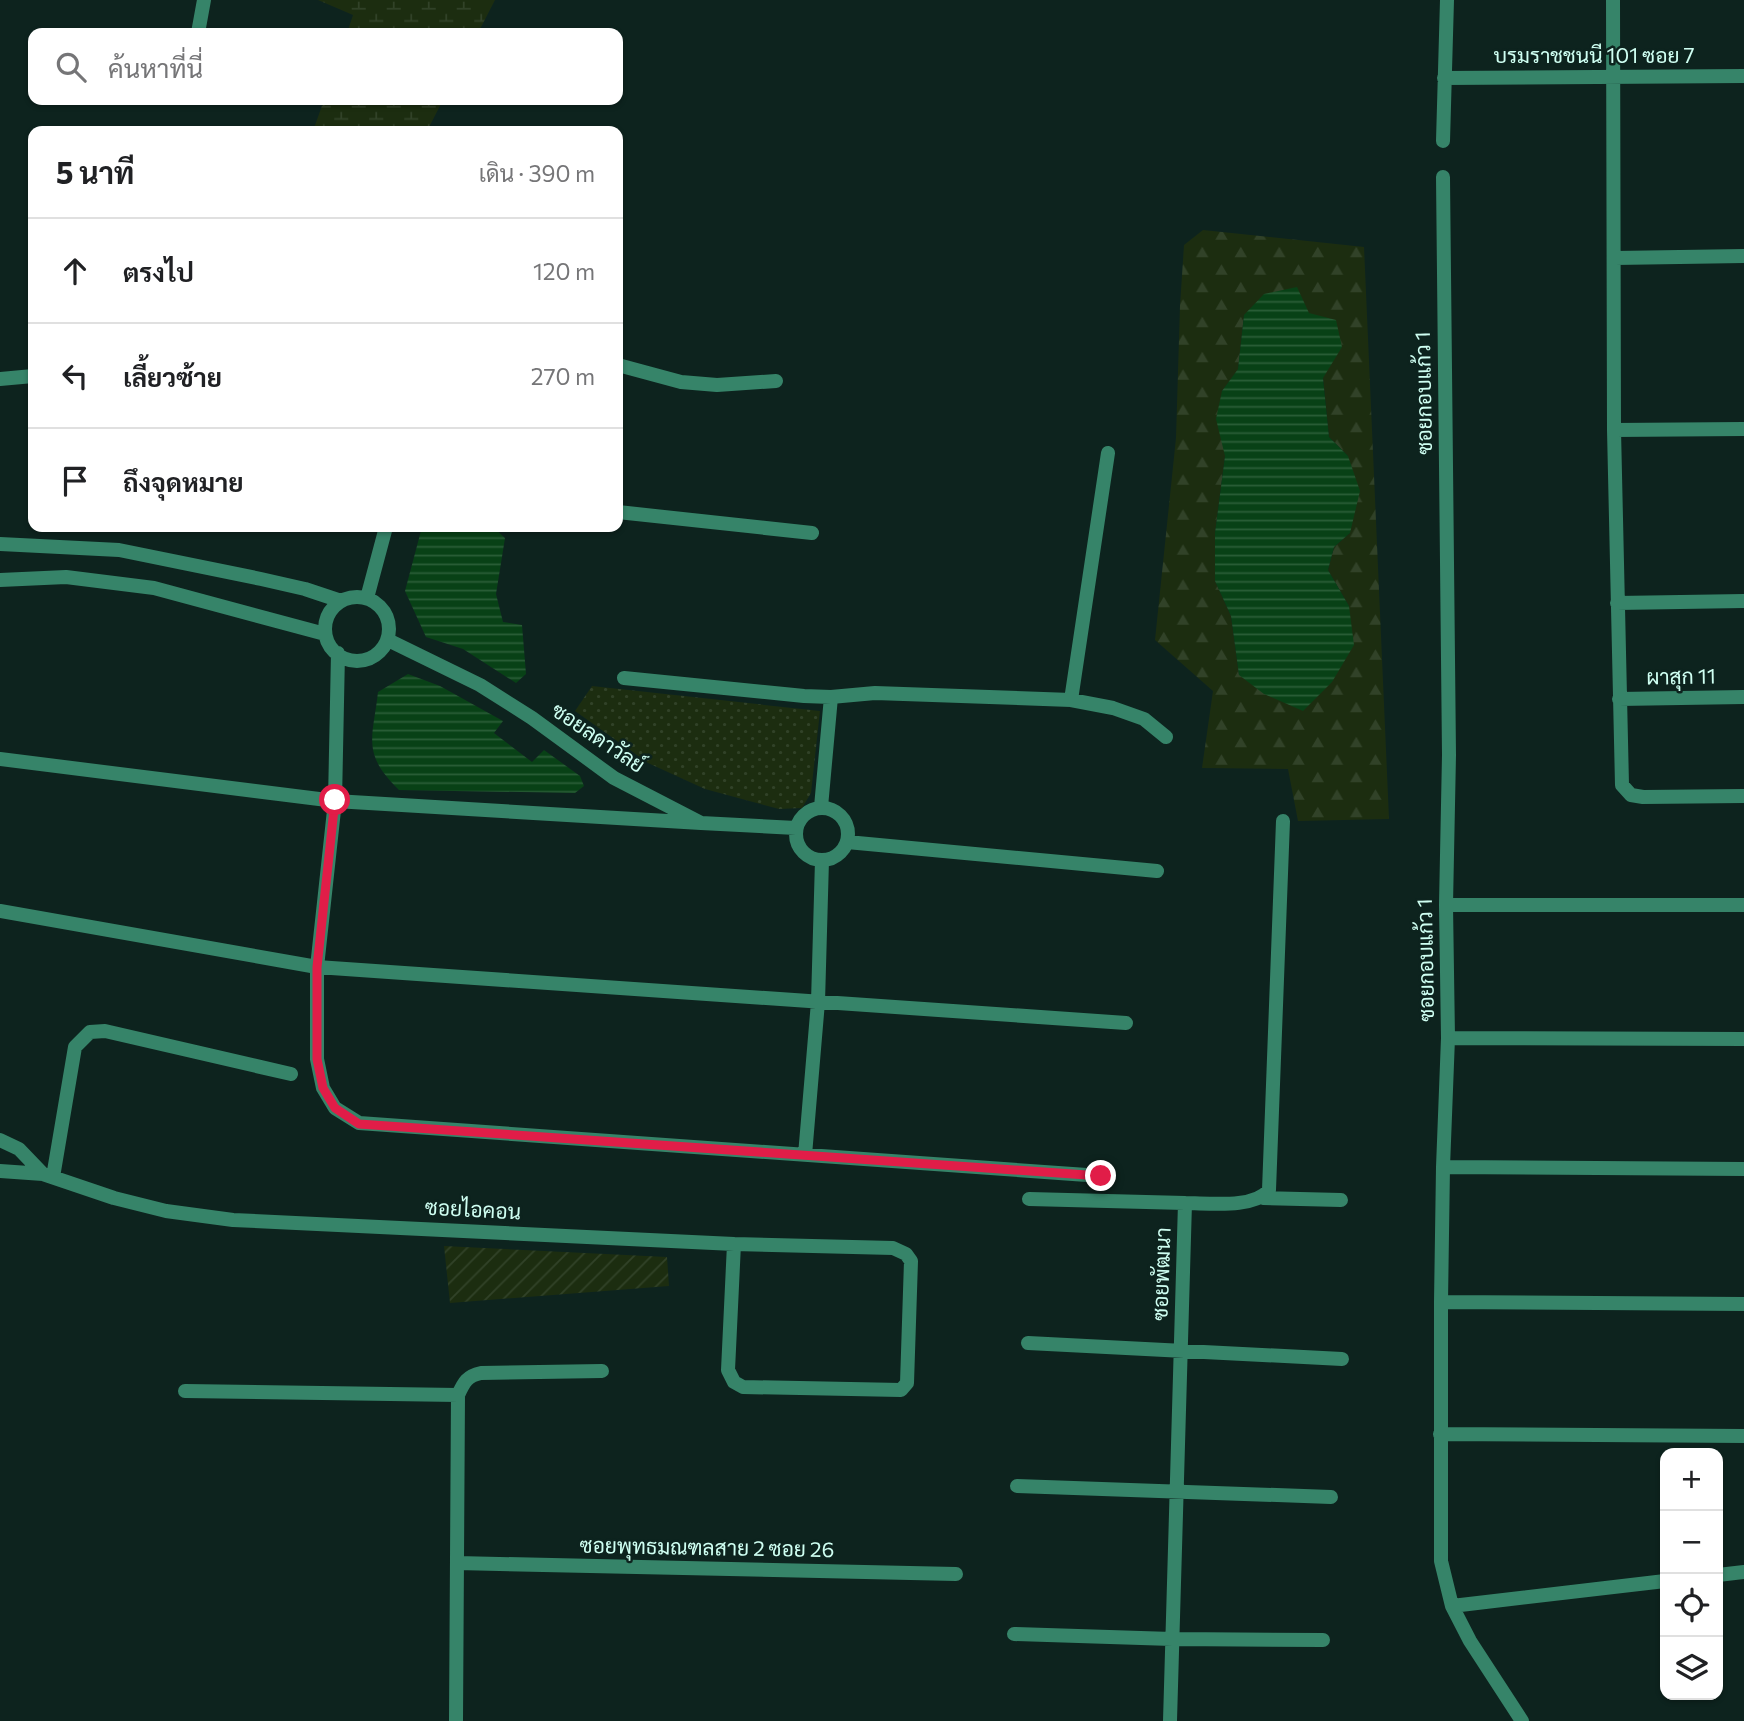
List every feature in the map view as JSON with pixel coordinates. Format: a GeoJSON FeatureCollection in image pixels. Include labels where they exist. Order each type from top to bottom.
{"type":"FeatureCollection","features":[{"type":"Feature","properties":{"kind":"street"},"geometry":{"type":"LineString","coordinates":[[199,28],[204,0]]}},
{"type":"Feature","properties":{"kind":"street"},"geometry":{"type":"LineString","coordinates":[[1443,141],[1447,0]]}},
{"type":"Feature","properties":{"kind":"street"},"geometry":{"type":"LineString","coordinates":[[1613,0],[1614,430],[1622,785],[1631,795],[1643,797],[1744,796]]}},
{"type":"Feature","properties":{"kind":"street","name":"บรมราชชนนี 101 ซอย 7"},"geometry":{"type":"LineString","coordinates":[[1444,78],[1744,76]]}},
{"type":"Feature","properties":{"kind":"street","name":"ซอยกอบแก้ว 1"},"geometry":{"type":"LineString","coordinates":[[1443,177],[1449,741],[1446,905],[1448,1038],[1441,1302],[1441,1561],[1452,1606],[1470,1641],[1522,1721]]}},
{"type":"Feature","properties":{"kind":"street"},"geometry":{"type":"LineString","coordinates":[[1615,257],[1744,256]]}},
{"type":"Feature","properties":{"kind":"street"},"geometry":{"type":"LineString","coordinates":[[623,366],[681,382],[717,385],[776,381]]}},
{"type":"Feature","properties":{"kind":"street"},"geometry":{"type":"LineString","coordinates":[[0,379],[28,376]]}},
{"type":"Feature","properties":{"kind":"street"},"geometry":{"type":"LineString","coordinates":[[1614,430],[1744,429]]}},
{"type":"Feature","properties":{"kind":"street"},"geometry":{"type":"LineString","coordinates":[[1071,700],[1108,453]]}},
{"type":"Feature","properties":{"kind":"street"},"geometry":{"type":"LineString","coordinates":[[623,513],[812,533]]}},
{"type":"Feature","properties":{"kind":"street"},"geometry":{"type":"LineString","coordinates":[[367,598],[385,532]]}},
{"type":"Feature","properties":{"kind":"street"},"geometry":{"type":"LineString","coordinates":[[0,544],[68,545],[119,550],[272,582],[341,601]]}},
{"type":"Feature","properties":{"kind":"street"},"geometry":{"type":"LineString","coordinates":[[0,580],[66,577],[154,588],[325,634]]}},
{"type":"Feature","properties":{"kind":"street"},"geometry":{"type":"LineString","coordinates":[[354,597],[367,598],[379,605],[386,615],[390,627],[388,640],[381,651],[371,658],[359,661],[336,654],[329,645],[325,634],[326,621],[331,610],[341,601],[354,597]]}},
{"type":"Feature","properties":{"kind":"street"},"geometry":{"type":"LineString","coordinates":[[1618,603],[1744,601]]}},
{"type":"Feature","properties":{"kind":"street","name":"ซอยลดาวัลย์"},"geometry":{"type":"LineString","coordinates":[[388,640],[480,685],[614,778],[701,823],[796,828]]}},
{"type":"Feature","properties":{"kind":"street"},"geometry":{"type":"LineString","coordinates":[[338,653],[335,800],[317,967],[317,1059],[323,1088],[335,1108],[359,1124],[1101,1176]]}},
{"type":"Feature","properties":{"kind":"street"},"geometry":{"type":"LineString","coordinates":[[624,677],[831,697],[875,693],[1071,700],[1113,708],[1144,719],[1166,737]]}},
{"type":"Feature","properties":{"kind":"street"},"geometry":{"type":"LineString","coordinates":[[821,807],[831,697]]}},
{"type":"Feature","properties":{"kind":"street","name":"ผาสุก 11"},"geometry":{"type":"LineString","coordinates":[[1619,699],[1744,697]]}},
{"type":"Feature","properties":{"kind":"street"},"geometry":{"type":"LineString","coordinates":[[0,759],[335,800],[701,823]]}},
{"type":"Feature","properties":{"kind":"street"},"geometry":{"type":"LineString","coordinates":[[821,807],[830,808],[846,823],[847,842],[841,852],[822,860],[805,854],[799,846],[796,828],[802,816],[809,811],[821,807]]}},
{"type":"Feature","properties":{"kind":"street"},"geometry":{"type":"LineString","coordinates":[[1263,1198],[1269,1190],[1283,821]]}},
{"type":"Feature","properties":{"kind":"street"},"geometry":{"type":"LineString","coordinates":[[847,842],[1157,871]]}},
{"type":"Feature","properties":{"kind":"street"},"geometry":{"type":"LineString","coordinates":[[805,1155],[818,1002],[822,860]]}},
{"type":"Feature","properties":{"kind":"street"},"geometry":{"type":"LineString","coordinates":[[1446,905],[1744,905]]}},
{"type":"Feature","properties":{"kind":"street"},"geometry":{"type":"LineString","coordinates":[[0,911],[317,967],[1126,1023]]}},
{"type":"Feature","properties":{"kind":"street"},"geometry":{"type":"LineString","coordinates":[[48,1175],[75,1047],[90,1032],[105,1031],[291,1074]]}},
{"type":"Feature","properties":{"kind":"street"},"geometry":{"type":"LineString","coordinates":[[1448,1038],[1744,1039]]}},
{"type":"Feature","properties":{"kind":"street","name":"ซอยไอคอน"},"geometry":{"type":"LineString","coordinates":[[0,1140],[19,1149],[48,1175]]}},
{"type":"Feature","properties":{"kind":"street"},"geometry":{"type":"LineString","coordinates":[[1443,1167],[1744,1169]]}},
{"type":"Feature","properties":{"kind":"street","name":"ซอยไอคอน"},"geometry":{"type":"LineString","coordinates":[[0,1171],[48,1175],[114,1198],[166,1211],[233,1220],[734,1244],[893,1248],[906,1254],[911,1261],[905,1388],[743,1387],[734,1382],[727,1370],[734,1244]]}},
{"type":"Feature","properties":{"kind":"street","name":"ซอยพัฒนา"},"geometry":{"type":"LineString","coordinates":[[1170,1721],[1185,1203],[1252,1202],[1263,1198],[1341,1200]]}},
{"type":"Feature","properties":{"kind":"street"},"geometry":{"type":"LineString","coordinates":[[1029,1199],[1185,1203]]}},
{"type":"Feature","properties":{"kind":"street"},"geometry":{"type":"LineString","coordinates":[[1441,1302],[1744,1304]]}},
{"type":"Feature","properties":{"kind":"street"},"geometry":{"type":"LineString","coordinates":[[1028,1343],[1342,1359]]}},
{"type":"Feature","properties":{"kind":"street"},"geometry":{"type":"LineString","coordinates":[[456,1721],[458,1395],[470,1375],[481,1373],[602,1371]]}},
{"type":"Feature","properties":{"kind":"street"},"geometry":{"type":"LineString","coordinates":[[185,1391],[458,1395]]}},
{"type":"Feature","properties":{"kind":"street"},"geometry":{"type":"LineString","coordinates":[[1440,1434],[1744,1436]]}},
{"type":"Feature","properties":{"kind":"street"},"geometry":{"type":"LineString","coordinates":[[1017,1486],[1331,1497]]}},
{"type":"Feature","properties":{"kind":"street","name":"ซอยพุทธมณฑลสาย 2 ซอย 26"},"geometry":{"type":"LineString","coordinates":[[457,1563],[956,1574]]}},
{"type":"Feature","properties":{"kind":"street"},"geometry":{"type":"LineString","coordinates":[[1723,1574],[1744,1572]]}},
{"type":"Feature","properties":{"kind":"street"},"geometry":{"type":"LineString","coordinates":[[1452,1606],[1660,1582]]}},
{"type":"Feature","properties":{"kind":"street"},"geometry":{"type":"LineString","coordinates":[[1014,1634],[1323,1640]]}},
{"type":"Feature","properties":{"kind":"green space"},"geometry":{"type":"Polygon","coordinates":[[[318,0],[495,0],[481,28],[349,28],[353,15],[318,0]]]}},
{"type":"Feature","properties":{"kind":"green space"},"geometry":{"type":"Polygon","coordinates":[[[322,105],[440,105],[430,126],[315,126],[322,105]]]}},
{"type":"Feature","properties":{"kind":"green space"},"geometry":{"type":"Polygon","coordinates":[[[1203,230],[1364,247],[1389,819],[1298,821],[1288,769],[1202,768],[1213,691],[1155,640],[1176,438],[1184,245],[1203,230]],[[1244,315],[1238,370],[1222,391],[1225,456],[1215,533],[1215,581],[1231,616],[1239,675],[1349,606],[1328,570],[1334,547],[1350,533],[1348,456],[1329,437],[1323,377],[1341,347],[1244,315]]]}},
{"type":"Feature","properties":{"kind":"green space"},"geometry":{"type":"Polygon","coordinates":[[[592,686],[820,711],[811,793],[802,808],[779,809],[705,789],[648,763],[575,711],[592,686]]]}},
{"type":"Feature","properties":{"kind":"green space"},"geometry":{"type":"Polygon","coordinates":[[[444,1246],[667,1257],[669,1286],[450,1303],[444,1246]]]}},
{"type":"Feature","properties":{"kind":"shaded area"},"geometry":{"type":"Polygon","coordinates":[[[1297,287],[1309,313],[1336,320],[1342,347],[1323,378],[1329,437],[1348,456],[1360,491],[1350,533],[1334,547],[1328,570],[1349,606],[1354,645],[1332,682],[1303,711],[1264,694],[1239,675],[1231,616],[1215,581],[1215,533],[1225,456],[1216,419],[1222,391],[1238,369],[1244,315],[1264,294],[1297,287]]]}},
{"type":"Feature","properties":{"kind":"shaded area"},"geometry":{"type":"Polygon","coordinates":[[[421,532],[498,532],[505,538],[496,594],[503,622],[522,625],[526,674],[516,683],[463,649],[426,637],[405,591],[421,532]]]}},
{"type":"Feature","properties":{"kind":"shaded area"},"geometry":{"type":"Polygon","coordinates":[[[408,674],[440,686],[503,721],[494,733],[532,762],[544,750],[580,776],[584,786],[575,793],[399,790],[379,766],[374,755],[372,733],[378,692],[408,674]]]}},
{"type":"Feature","properties":{"kind":"route"},"geometry":{"type":"LineString","coordinates":[[335,800],[317,967],[317,1059],[323,1088],[335,1108],[359,1124],[1101,1176]]}}]}
